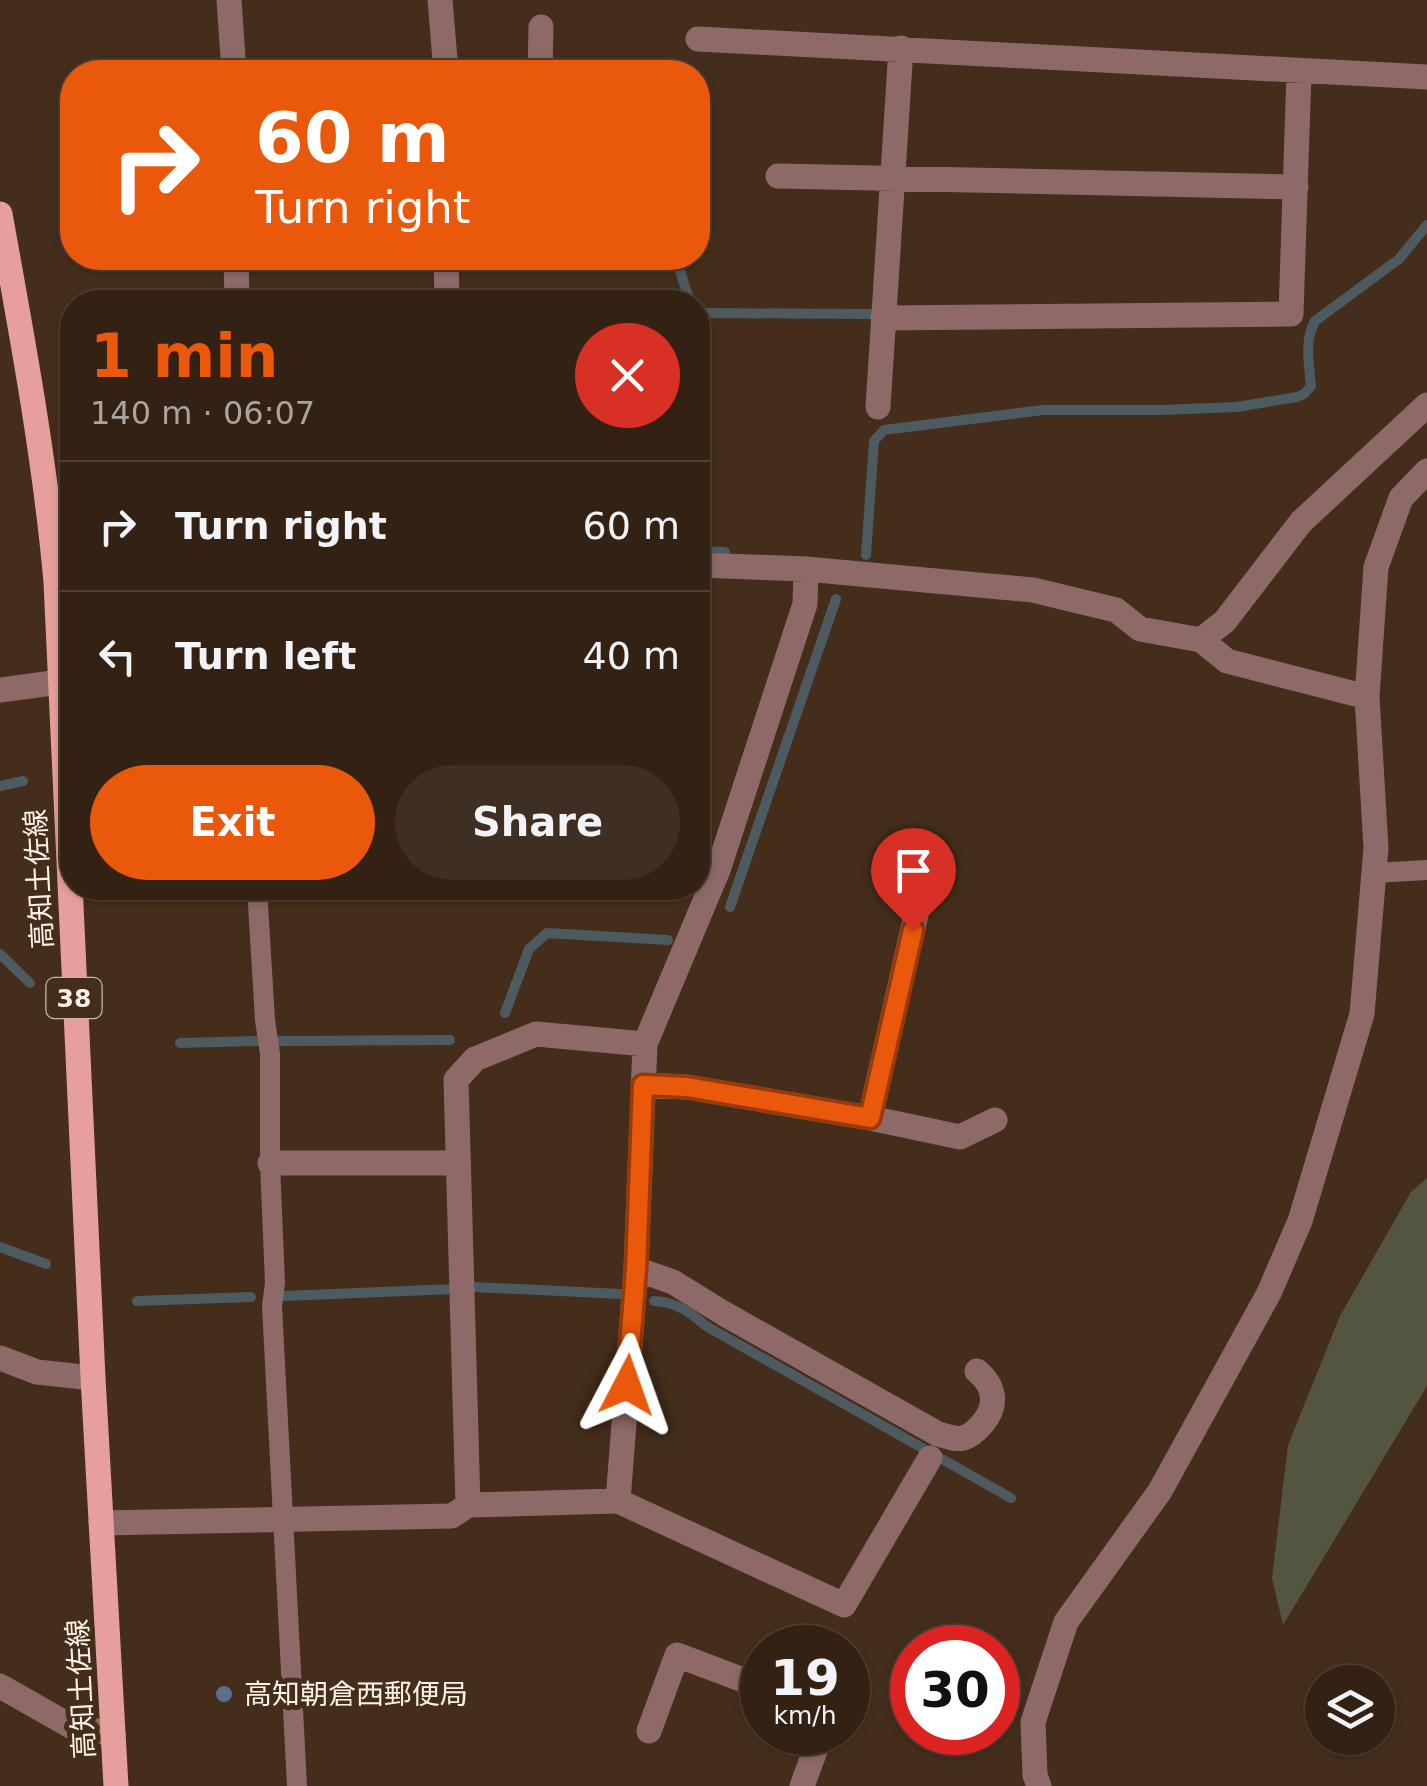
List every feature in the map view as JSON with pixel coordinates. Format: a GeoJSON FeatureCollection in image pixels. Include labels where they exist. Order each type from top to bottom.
{"type":"FeatureCollection","features":[{"type":"Feature","properties":{"kind":"main road","name":"高知土佐線"},"geometry":{"type":"LineString","coordinates":[[0,214],[60,531]]}},
{"type":"Feature","properties":{"kind":"main road","name":"高知土佐線"},"geometry":{"type":"LineString","coordinates":[[70,900],[116,1786]]}},
{"type":"Feature","properties":{"kind":"street"},"geometry":{"type":"LineString","coordinates":[[229,0],[233,60]]}},
{"type":"Feature","properties":{"kind":"street"},"geometry":{"type":"LineString","coordinates":[[440,0],[445,60]]}},
{"type":"Feature","properties":{"kind":"street"},"geometry":{"type":"LineString","coordinates":[[541,60],[542,26]]}},
{"type":"Feature","properties":{"kind":"street"},"geometry":{"type":"LineString","coordinates":[[698,39],[1427,77]]}},
{"type":"Feature","properties":{"kind":"street"},"geometry":{"type":"LineString","coordinates":[[878,407],[901,48]]}},
{"type":"Feature","properties":{"kind":"street"},"geometry":{"type":"LineString","coordinates":[[883,318],[1291,314],[1299,72]]}},
{"type":"Feature","properties":{"kind":"street"},"geometry":{"type":"LineString","coordinates":[[778,176],[1296,187]]}},
{"type":"Feature","properties":{"kind":"street"},"geometry":{"type":"LineString","coordinates":[[1201,640],[1224,621],[1302,522],[1427,404]]}},
{"type":"Feature","properties":{"kind":"street"},"geometry":{"type":"LineString","coordinates":[[1040,1786],[1035,1775],[1033,1722],[1066,1622],[1160,1492],[1269,1293],[1300,1222],[1362,1014],[1376,848],[1367,697],[1376,567],[1401,498],[1427,471]]}},
{"type":"Feature","properties":{"kind":"street"},"geometry":{"type":"LineString","coordinates":[[710,565],[806,569],[1033,590],[1116,610],[1140,629],[1201,640],[1228,661],[1367,697]]}},
{"type":"Feature","properties":{"kind":"street"},"geometry":{"type":"LineString","coordinates":[[710,889],[805,604],[806,569]]}},
{"type":"Feature","properties":{"kind":"street"},"geometry":{"type":"LineString","coordinates":[[0,690],[60,682]]}},
{"type":"Feature","properties":{"kind":"street"},"geometry":{"type":"LineString","coordinates":[[870,1118],[921,893]]}},
{"type":"Feature","properties":{"kind":"street"},"geometry":{"type":"LineString","coordinates":[[618,1500],[636,1269],[645,1044],[705,900]]}},
{"type":"Feature","properties":{"kind":"street"},"geometry":{"type":"LineString","coordinates":[[468,1505],[456,1080],[474,1058],[536,1034],[645,1044]]}},
{"type":"Feature","properties":{"kind":"street"},"geometry":{"type":"LineString","coordinates":[[643,1085],[687,1087],[960,1137],[995,1120]]}},
{"type":"Feature","properties":{"kind":"street"},"geometry":{"type":"LineString","coordinates":[[270,1163],[458,1162]]}},
{"type":"Feature","properties":{"kind":"street"},"geometry":{"type":"LineString","coordinates":[[636,1269],[674,1282],[722,1313],[951,1438],[964,1438],[978,1430],[990,1414],[994,1398],[986,1379],[977,1372]]}},
{"type":"Feature","properties":{"kind":"street"},"geometry":{"type":"LineString","coordinates":[[0,1358],[36,1372],[93,1378]]}},
{"type":"Feature","properties":{"kind":"street"},"geometry":{"type":"LineString","coordinates":[[101,1522],[452,1516],[468,1505],[618,1500],[844,1606],[930,1458]]}},
{"type":"Feature","properties":{"kind":"street"},"geometry":{"type":"LineString","coordinates":[[649,1731],[677,1655],[740,1678]]}},
{"type":"Feature","properties":{"kind":"street"},"geometry":{"type":"LineString","coordinates":[[0,1686],[74,1728],[114,1733]]}},
{"type":"Feature","properties":{"kind":"street"},"geometry":{"type":"LineString","coordinates":[[802,1786],[813,1755]]}},
{"type":"Feature","properties":{"kind":"lane"},"geometry":{"type":"LineString","coordinates":[[1374,873],[1427,870]]}},
{"type":"Feature","properties":{"kind":"lane"},"geometry":{"type":"LineString","coordinates":[[258,900],[270,1054],[272,1306],[297,1786]]}},
{"type":"Feature","properties":{"kind":"green space"},"geometry":{"type":"Polygon","coordinates":[[[1427,1178],[1427,1386],[1283,1625],[1272,1578],[1288,1445],[1340,1316],[1411,1192],[1427,1178]]]}},
{"type":"Feature","properties":{"kind":"waterway"},"geometry":{"type":"LineString","coordinates":[[866,555],[874,441],[884,430],[1043,410],[1237,407],[1297,397],[1311,386],[1308,345],[1315,321],[1399,259],[1427,225]]}},
{"type":"Feature","properties":{"kind":"waterway"},"geometry":{"type":"LineString","coordinates":[[680,270],[686,290]]}},
{"type":"Feature","properties":{"kind":"waterway"},"geometry":{"type":"LineString","coordinates":[[710,313],[873,314]]}},
{"type":"Feature","properties":{"kind":"waterway"},"geometry":{"type":"LineString","coordinates":[[710,551],[725,552]]}},
{"type":"Feature","properties":{"kind":"waterway"},"geometry":{"type":"LineString","coordinates":[[730,907],[836,599]]}},
{"type":"Feature","properties":{"kind":"waterway"},"geometry":{"type":"LineString","coordinates":[[0,786],[23,781]]}},
{"type":"Feature","properties":{"kind":"waterway"},"geometry":{"type":"LineString","coordinates":[[505,1013],[529,949],[547,933],[668,940]]}},
{"type":"Feature","properties":{"kind":"waterway"},"geometry":{"type":"LineString","coordinates":[[0,954],[30,983]]}},
{"type":"Feature","properties":{"kind":"waterway"},"geometry":{"type":"LineString","coordinates":[[280,1041],[450,1040]]}},
{"type":"Feature","properties":{"kind":"waterway"},"geometry":{"type":"LineString","coordinates":[[180,1043],[257,1041]]}},
{"type":"Feature","properties":{"kind":"waterway"},"geometry":{"type":"LineString","coordinates":[[0,1247],[46,1264]]}},
{"type":"Feature","properties":{"kind":"waterway"},"geometry":{"type":"LineString","coordinates":[[474,1287],[621,1294]]}},
{"type":"Feature","properties":{"kind":"waterway"},"geometry":{"type":"LineString","coordinates":[[284,1296],[455,1289]]}},
{"type":"Feature","properties":{"kind":"waterway"},"geometry":{"type":"LineString","coordinates":[[137,1301],[251,1297]]}},
{"type":"Feature","properties":{"kind":"waterway"},"geometry":{"type":"LineString","coordinates":[[654,1301],[682,1309],[1011,1498]]}},
{"type":"Feature","properties":{"kind":"place","name":"高知朝倉西郵便局"},"geometry":{"type":"Point","coordinates":[224,1694]}},
{"type":"Feature","properties":{"kind":"route"},"geometry":{"type":"LineString","coordinates":[[627,1385],[643,1085],[687,1087],[870,1118],[913,930]]}}]}
